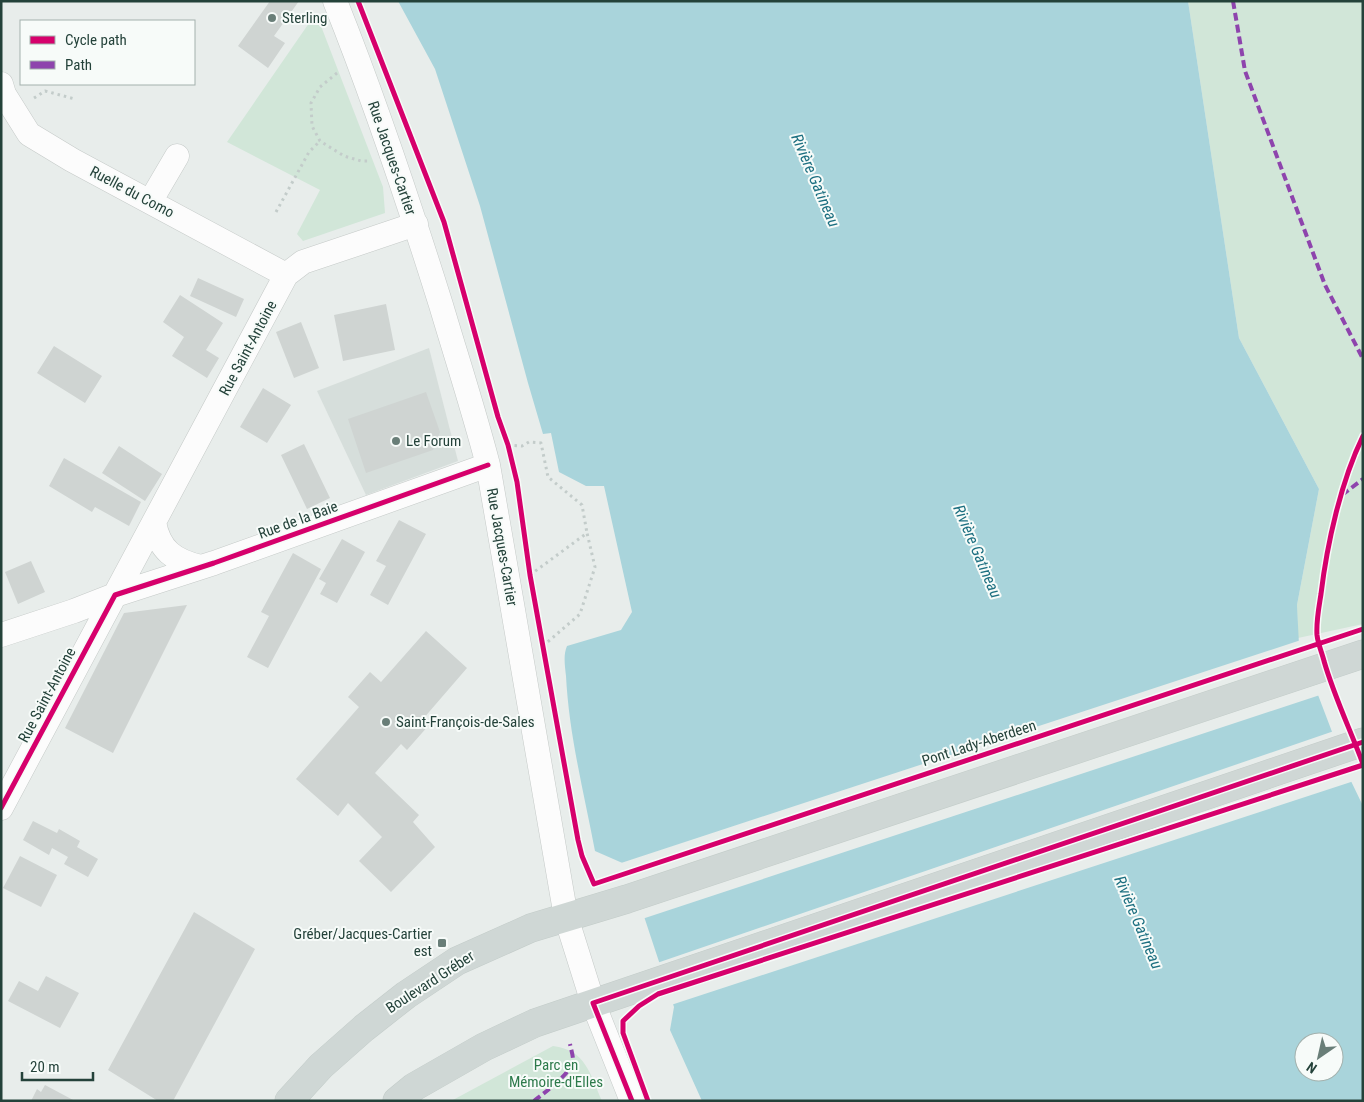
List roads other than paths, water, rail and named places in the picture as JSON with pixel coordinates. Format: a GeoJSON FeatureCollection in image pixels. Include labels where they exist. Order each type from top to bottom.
{"type":"FeatureCollection","features":[{"type":"Feature","properties":{"kind":"main road","name":"Boulevard Gréber"},"geometry":{"type":"LineString","coordinates":[[289,1101],[320,1066],[406,995],[456,961],[518,933],[626,899],[1359,655]]}},
{"type":"Feature","properties":{"kind":"main road"},"geometry":{"type":"LineString","coordinates":[[397,1101],[414,1087],[484,1047],[535,1023],[654,981],[1363,742]]}},
{"type":"Feature","properties":{"kind":"street","name":"Rue Jacques-Cartier"},"geometry":{"type":"LineString","coordinates":[[335,1],[352,42],[416,224],[477,423],[488,465],[566,917],[593,1003],[632,1101]]}},
{"type":"Feature","properties":{"kind":"street","name":"Ruelle du Como"},"geometry":{"type":"LineString","coordinates":[[1,84],[4,94],[29,134],[72,160],[286,275]]}},
{"type":"Feature","properties":{"kind":"street"},"geometry":{"type":"LineString","coordinates":[[150,202],[176,156]]}},
{"type":"Feature","properties":{"kind":"street","name":"Rue Saint-Antoine"},"geometry":{"type":"LineString","coordinates":[[1,808],[286,275],[303,262],[416,224]]}},
{"type":"Feature","properties":{"kind":"street","name":"Rue de la Baie"},"geometry":{"type":"LineString","coordinates":[[1,635],[201,567],[488,465]]}},
{"type":"Feature","properties":{"kind":"street"},"geometry":{"type":"LineString","coordinates":[[154,522],[158,540],[169,553],[178,560],[201,567]]}},
{"type":"Feature","properties":{"kind":"water","name":"Rivière Gatineau"},"geometry":{"type":"Polygon","coordinates":[[[398,1],[1188,1],[1239,338],[1319,489],[1297,605],[1299,645],[1350,779],[1363,806],[1363,1101],[702,1101],[670,1030],[674,1007],[627,865],[595,851],[570,720],[565,664],[567,646],[621,630],[632,612],[604,486],[586,486],[559,472],[551,433],[543,434],[480,206],[435,69],[398,1]]]}},
{"type":"Feature","properties":{"kind":"place","name":"Sterling"},"geometry":{"type":"Point","coordinates":[272,18]}},
{"type":"Feature","properties":{"kind":"place","name":"Le Forum"},"geometry":{"type":"Point","coordinates":[396,441]}},
{"type":"Feature","properties":{"kind":"place","name":"Saint-François-de-Sales"},"geometry":{"type":"Point","coordinates":[386,722]}},
{"type":"Feature","properties":{"kind":"place","name":"Gréber/Jacques-Cartier est"},"geometry":{"type":"Point","coordinates":[442,943]}},
{"type":"Feature","properties":{"kind":"park label","name":"Parc en Mémoire-d'Elles"},"geometry":{"type":"Point","coordinates":[556,1074]}}]}
